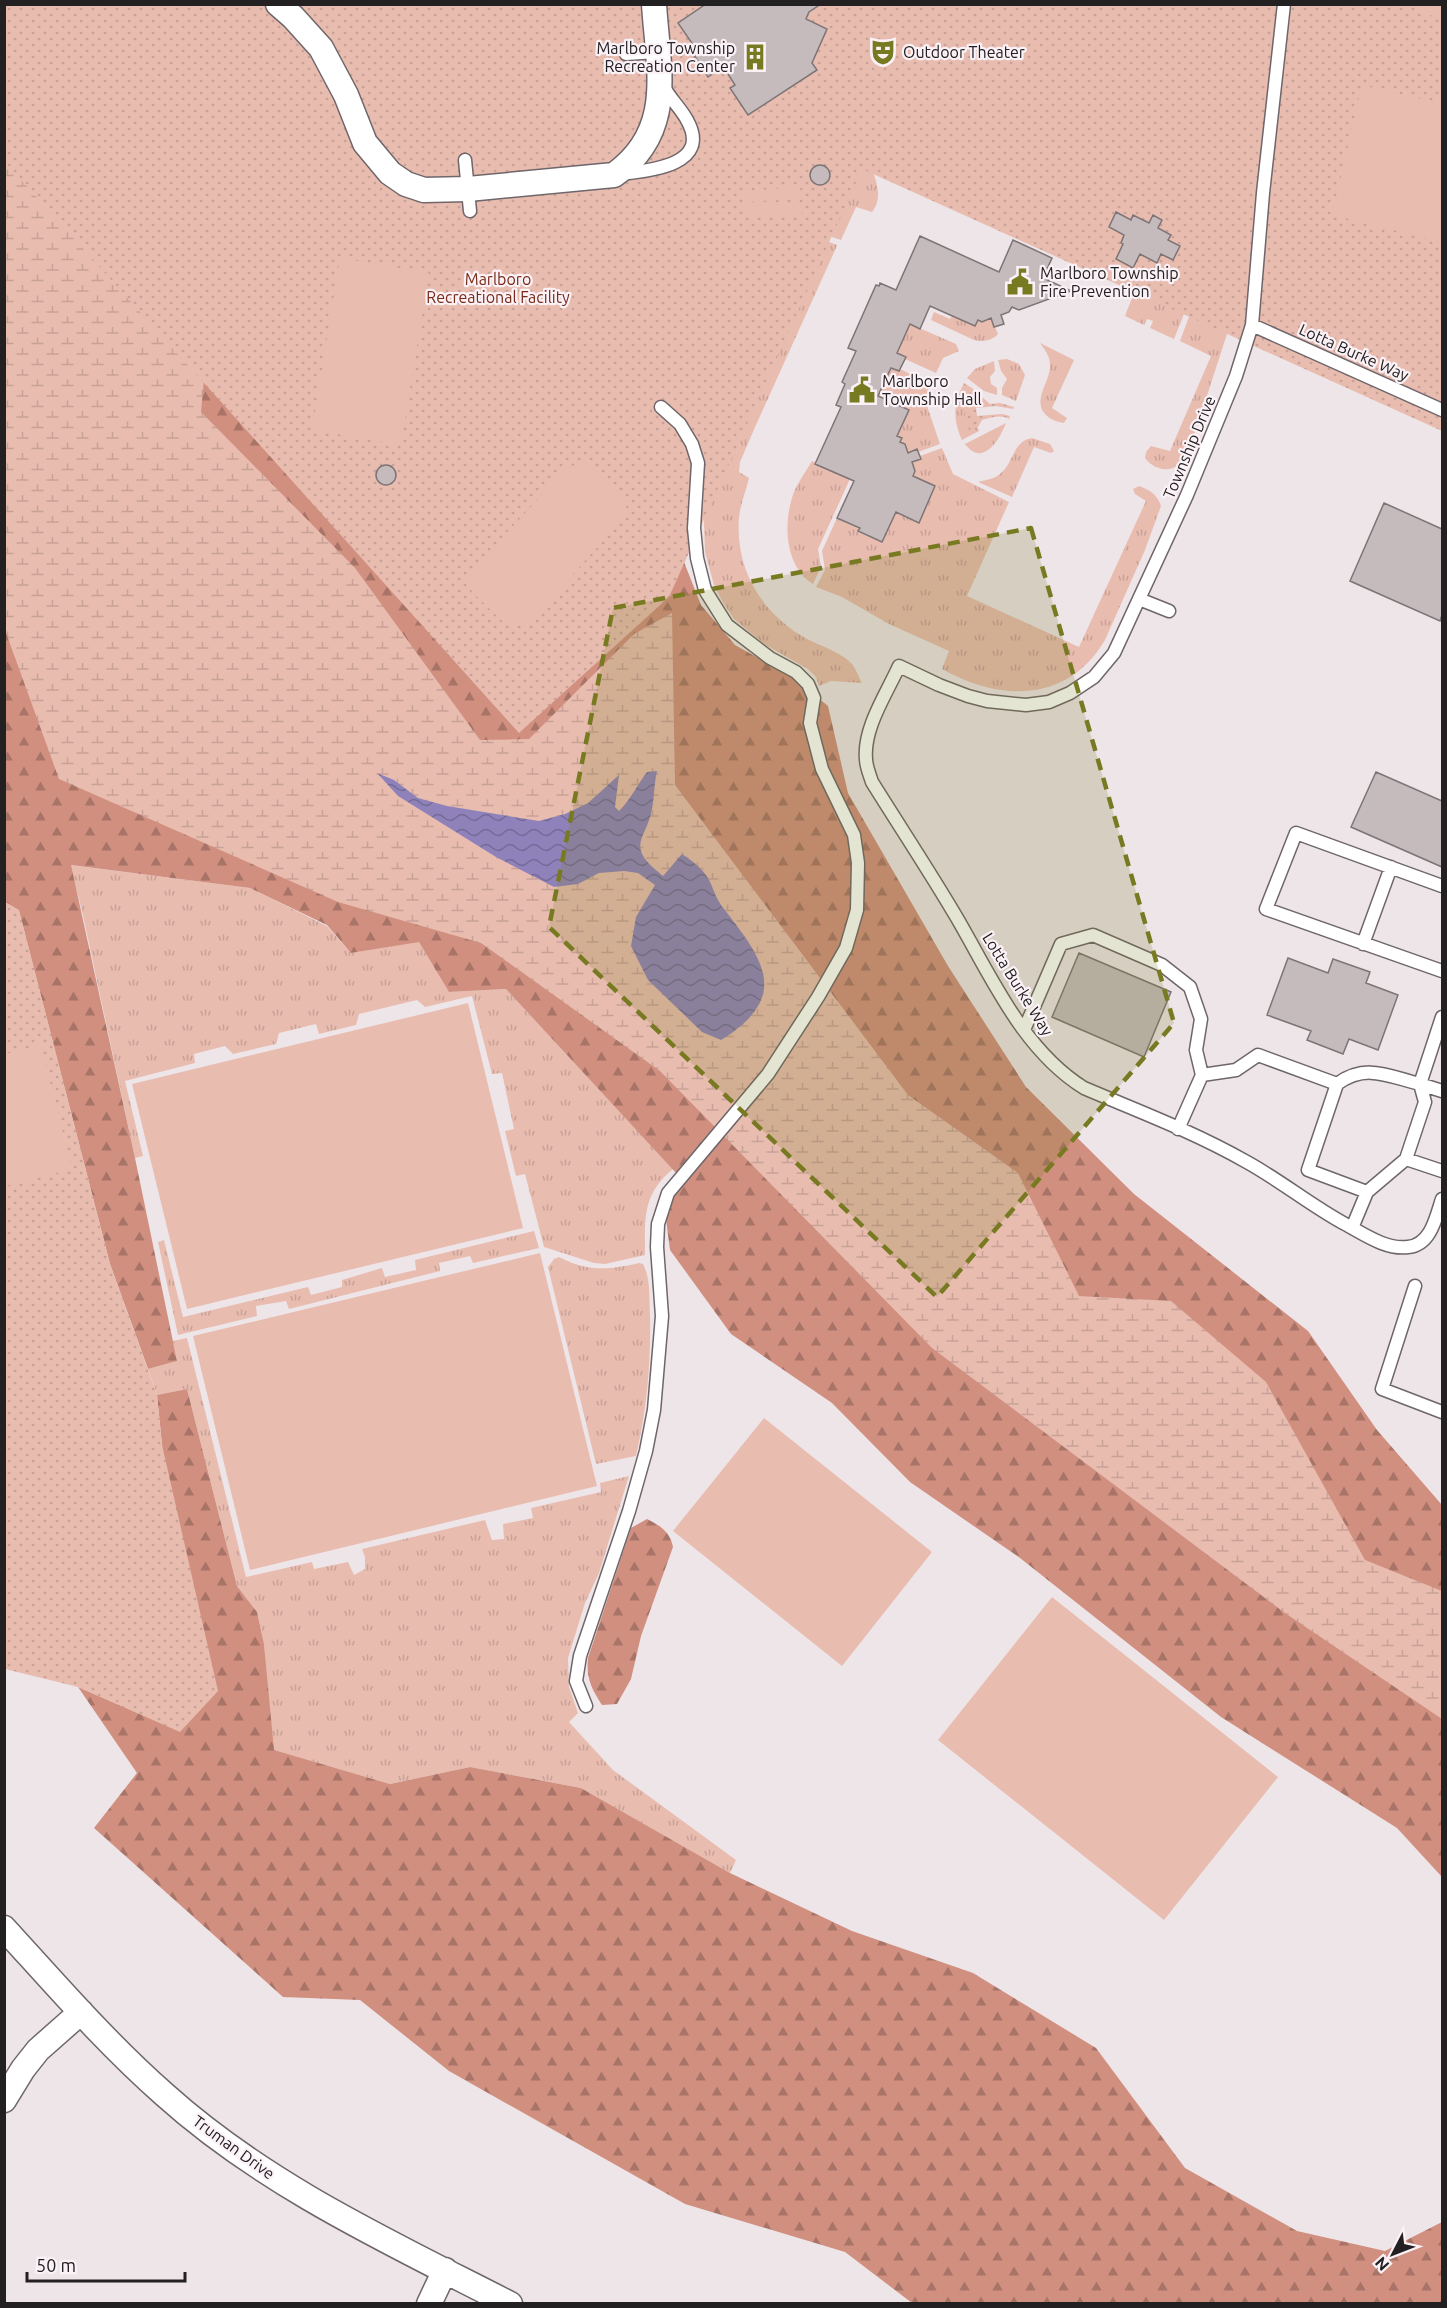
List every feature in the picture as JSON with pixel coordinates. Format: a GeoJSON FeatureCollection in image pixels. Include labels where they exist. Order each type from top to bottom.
{"type":"FeatureCollection","features":[{"type":"Feature","properties":{"kind":"street"},"geometry":{"type":"LineString","coordinates":[[278,4],[321,48],[346,95],[364,143],[390,173],[406,184],[469,200],[614,175],[626,166],[646,138],[656,118],[661,81],[654,4]]}},
{"type":"Feature","properties":{"kind":"street","name":"Truman Drive"},"geometry":{"type":"LineString","coordinates":[[4,1928],[81,2012],[165,2096],[231,2147],[293,2189],[510,2304]]}},
{"type":"Feature","properties":{"kind":"street"},"geometry":{"type":"LineString","coordinates":[[4,2100],[38,2050],[81,2012]]}},
{"type":"Feature","properties":{"kind":"street"},"geometry":{"type":"LineString","coordinates":[[429,2304],[445,2270]]}},
{"type":"Feature","properties":{"kind":"lane","name":"Township Drive"},"geometry":{"type":"LineString","coordinates":[[899,666],[939,685],[987,701],[1026,705],[1049,702],[1070,693],[1094,677],[1108,661],[1139,600],[1192,484],[1236,376],[1252,325],[1263,193],[1284,4]]}},
{"type":"Feature","properties":{"kind":"lane"},"geometry":{"type":"LineString","coordinates":[[626,54],[657,52]]}},
{"type":"Feature","properties":{"kind":"lane"},"geometry":{"type":"LineString","coordinates":[[614,175],[664,168],[680,161],[690,148],[692,137],[687,120],[669,98],[661,81]]}},
{"type":"Feature","properties":{"kind":"lane"},"geometry":{"type":"LineString","coordinates":[[465,160],[469,200]]}},
{"type":"Feature","properties":{"kind":"lane","name":"Lotta Burke Way"},"geometry":{"type":"LineString","coordinates":[[1252,325],[1443,410]]}},
{"type":"Feature","properties":{"kind":"lane"},"geometry":{"type":"LineString","coordinates":[[586,1706],[576,1681],[580,1656],[629,1511],[646,1451],[654,1410],[662,1316],[657,1248],[658,1224],[668,1193],[768,1074],[818,997],[846,948],[857,910],[858,863],[854,835],[822,769],[810,723],[814,698],[808,684],[796,672],[770,658],[727,625],[705,590],[697,558],[694,528],[699,468],[692,444],[680,424],[661,407]]}},
{"type":"Feature","properties":{"kind":"lane"},"geometry":{"type":"LineString","coordinates":[[1139,600],[1169,611]]}},
{"type":"Feature","properties":{"kind":"lane","name":"Lotta Burke Way"},"geometry":{"type":"LineString","coordinates":[[899,666],[873,723],[866,745],[866,760],[872,782],[955,915],[1013,1014],[1041,1052],[1065,1076],[1084,1088],[1179,1129],[1244,1161],[1314,1207],[1390,1246],[1409,1248],[1424,1241],[1434,1224],[1443,1199]]}},
{"type":"Feature","properties":{"kind":"lane"},"geometry":{"type":"LineString","coordinates":[[1443,886],[1296,832],[1266,909],[1443,971]]}},
{"type":"Feature","properties":{"kind":"lane"},"geometry":{"type":"LineString","coordinates":[[1364,944],[1391,867]]}},
{"type":"Feature","properties":{"kind":"lane"},"geometry":{"type":"LineString","coordinates":[[1024,1030],[1061,944],[1093,935],[1162,965],[1190,987],[1201,1019],[1196,1050],[1202,1076],[1179,1129]]}},
{"type":"Feature","properties":{"kind":"lane"},"geometry":{"type":"LineString","coordinates":[[1352,1228],[1367,1192],[1406,1159],[1425,1102],[1420,1084],[1443,1017]]}},
{"type":"Feature","properties":{"kind":"lane"},"geometry":{"type":"LineString","coordinates":[[1202,1076],[1236,1070],[1258,1055],[1337,1084]]}},
{"type":"Feature","properties":{"kind":"lane"},"geometry":{"type":"LineString","coordinates":[[1367,1192],[1308,1170],[1337,1084],[1351,1074],[1373,1072],[1443,1091]]}},
{"type":"Feature","properties":{"kind":"lane"},"geometry":{"type":"LineString","coordinates":[[1406,1159],[1443,1171]]}},
{"type":"Feature","properties":{"kind":"lane"},"geometry":{"type":"LineString","coordinates":[[1415,1286],[1382,1389],[1443,1412]]}},
{"type":"Feature","properties":{"kind":"highlighted area"},"geometry":{"type":"Polygon","coordinates":[[[1031,528],[1174,1023],[937,1297],[549,927],[613,608],[1031,528]]]}},
{"type":"Feature","properties":{"kind":"green space","name":"Marlboro Recreational Facility"},"geometry":{"type":"Polygon","coordinates":[[[4,5],[1442,5],[1442,431],[862,169],[669,597],[519,733],[5,162],[4,5]]]}},
{"type":"Feature","properties":{"kind":"green space"},"geometry":{"type":"Polygon","coordinates":[[[1423,5],[1442,5],[1442,18],[1421,13],[1423,5]]]}},
{"type":"Feature","properties":{"kind":"green space"},"geometry":{"type":"Polygon","coordinates":[[[4,70],[684,562],[701,605],[735,645],[794,678],[828,706],[848,793],[948,966],[1026,1087],[1134,1194],[1308,1331],[1377,1430],[1442,1505],[1442,1877],[1397,1828],[1221,1717],[1020,1558],[910,1482],[832,1403],[731,1334],[670,1250],[664,1204],[677,1174],[506,989],[449,992],[419,942],[351,953],[327,925],[250,888],[71,865],[177,1361],[148,1369],[110,1264],[19,911],[5,902],[4,70]]]}},
{"type":"Feature","properties":{"kind":"green space"},"geometry":{"type":"Polygon","coordinates":[[[1362,85],[1442,104],[1442,242],[1332,215],[1362,85]]]}},
{"type":"Feature","properties":{"kind":"green space"},"geometry":{"type":"Polygon","coordinates":[[[5,144],[221,193],[201,412],[355,568],[480,740],[529,739],[634,634],[672,613],[675,785],[908,1095],[1018,1173],[1079,1296],[1171,1301],[1266,1382],[1365,1560],[1442,1591],[1442,1719],[1285,1613],[932,1348],[660,1071],[481,943],[338,902],[59,779],[5,630],[5,144]]]}},
{"type":"Feature","properties":{"kind":"green space"},"geometry":{"type":"Polygon","coordinates":[[[825,159],[872,170],[877,186],[878,197],[872,212],[856,207],[841,240],[814,231],[825,159]]]}},
{"type":"Feature","properties":{"kind":"green space"},"geometry":{"type":"Polygon","coordinates":[[[800,187],[801,199],[744,202],[743,191],[800,187]]]}},
{"type":"Feature","properties":{"kind":"green space"},"geometry":{"type":"Polygon","coordinates":[[[801,203],[802,214],[745,217],[745,206],[801,203]]]}},
{"type":"Feature","properties":{"kind":"green space"},"geometry":{"type":"Polygon","coordinates":[[[824,240],[837,245],[836,248],[756,425],[740,462],[739,472],[749,478],[739,518],[739,537],[747,573],[755,589],[777,617],[791,629],[847,659],[862,683],[831,681],[819,686],[816,677],[808,669],[764,644],[734,619],[722,601],[714,585],[705,552],[703,494],[824,240]]]}},
{"type":"Feature","properties":{"kind":"green space"},"geometry":{"type":"Polygon","coordinates":[[[340,258],[429,273],[401,445],[312,430],[340,258]]]}},
{"type":"Feature","properties":{"kind":"green space"},"geometry":{"type":"Polygon","coordinates":[[[1136,288],[1190,299],[1174,339],[1150,328],[1153,321],[1147,319],[1144,325],[1125,316],[1136,288]]]}},
{"type":"Feature","properties":{"kind":"green space"},"geometry":{"type":"Polygon","coordinates":[[[1193,306],[1228,331],[1188,454],[1174,468],[1162,469],[1145,458],[1146,452],[1151,446],[1170,451],[1211,356],[1180,341],[1193,306]]]}},
{"type":"Feature","properties":{"kind":"green space"},"geometry":{"type":"Polygon","coordinates":[[[934,312],[950,319],[952,316],[975,326],[978,320],[983,322],[991,318],[998,334],[987,340],[974,340],[931,320],[934,312]]]}},
{"type":"Feature","properties":{"kind":"green space"},"geometry":{"type":"Polygon","coordinates":[[[910,324],[956,344],[959,351],[943,358],[936,373],[905,359],[906,357],[897,353],[910,324]]]}},
{"type":"Feature","properties":{"kind":"green space"},"geometry":{"type":"Polygon","coordinates":[[[1040,343],[1074,360],[1052,408],[1067,418],[1064,423],[1046,415],[1040,403],[1050,365],[1048,356],[1040,343]]]}},
{"type":"Feature","properties":{"kind":"green space"},"geometry":{"type":"Polygon","coordinates":[[[1007,359],[1019,364],[1025,375],[1016,401],[1002,395],[1002,388],[1007,379],[1001,371],[998,360],[1007,359]]]}},
{"type":"Feature","properties":{"kind":"green space"},"geometry":{"type":"Polygon","coordinates":[[[994,361],[995,371],[990,377],[991,384],[997,388],[997,395],[984,391],[967,378],[975,369],[994,361]]]}},
{"type":"Feature","properties":{"kind":"green space"},"geometry":{"type":"Polygon","coordinates":[[[891,368],[899,371],[900,369],[932,384],[925,400],[940,444],[908,453],[905,444],[900,442],[902,438],[897,436],[908,410],[878,396],[891,368]]]}},
{"type":"Feature","properties":{"kind":"green space"},"geometry":{"type":"Polygon","coordinates":[[[964,383],[972,388],[966,399],[979,431],[962,440],[957,425],[956,411],[958,397],[964,383]]]}},
{"type":"Feature","properties":{"kind":"green space"},"geometry":{"type":"Polygon","coordinates":[[[972,388],[990,404],[1000,403],[1014,407],[1013,409],[996,406],[976,408],[977,416],[1002,414],[1010,416],[1009,419],[992,417],[982,420],[978,427],[969,430],[965,408],[972,388]]]}},
{"type":"Feature","properties":{"kind":"green space"},"geometry":{"type":"Polygon","coordinates":[[[1006,423],[995,443],[984,452],[972,451],[965,444],[1006,423]]]}},
{"type":"Feature","properties":{"kind":"green space"},"geometry":{"type":"Polygon","coordinates":[[[1032,438],[1050,444],[1054,451],[1051,453],[1034,447],[1012,497],[978,482],[999,475],[1017,447],[1032,438]]]}},
{"type":"Feature","properties":{"kind":"green space"},"geometry":{"type":"Polygon","coordinates":[[[942,448],[953,474],[1009,502],[967,596],[1079,647],[1146,501],[1135,494],[1133,489],[1139,486],[1150,491],[1157,498],[1161,506],[1145,550],[1105,640],[1090,661],[1072,676],[1052,686],[1009,691],[964,680],[942,669],[949,651],[889,624],[842,597],[816,587],[825,570],[822,551],[837,518],[860,528],[859,532],[882,542],[896,512],[919,523],[935,486],[913,476],[915,471],[912,462],[921,459],[920,456],[942,448]]]}},
{"type":"Feature","properties":{"kind":"green space"},"geometry":{"type":"Polygon","coordinates":[[[812,461],[850,479],[818,549],[821,567],[813,584],[804,577],[792,557],[788,533],[789,509],[793,493],[812,461]]]}},
{"type":"Feature","properties":{"kind":"green space"},"geometry":{"type":"Polygon","coordinates":[[[578,463],[588,464],[626,500],[627,515],[528,623],[513,627],[504,623],[472,592],[468,582],[469,573],[566,469],[578,463]]]}},
{"type":"Feature","properties":{"kind":"green space"},"geometry":{"type":"Polygon","coordinates":[[[70,865],[250,888],[327,926],[351,953],[419,941],[449,992],[506,989],[673,1169],[656,1188],[647,1208],[645,1255],[605,1264],[594,1263],[544,1247],[525,1174],[516,1176],[505,1131],[514,1129],[502,1073],[492,1074],[472,996],[425,1007],[417,1000],[359,1014],[356,1025],[319,1034],[316,1024],[279,1033],[276,1044],[233,1054],[225,1046],[194,1054],[195,1063],[125,1081],[143,1156],[135,1158],[70,865]]]}},
{"type":"Feature","properties":{"kind":"green space"},"geometry":{"type":"Polygon","coordinates":[[[5,902],[19,910],[110,1264],[157,1395],[162,1445],[218,1691],[180,1732],[78,1687],[5,1669],[5,902]]]}},
{"type":"Feature","properties":{"kind":"green space"},"geometry":{"type":"Polygon","coordinates":[[[468,1003],[523,1228],[187,1309],[132,1084],[468,1003]]]}},
{"type":"Feature","properties":{"kind":"green space"},"geometry":{"type":"Polygon","coordinates":[[[41,1045],[72,1169],[5,1186],[5,1054],[41,1045]]]}},
{"type":"Feature","properties":{"kind":"green space"},"geometry":{"type":"Polygon","coordinates":[[[534,1231],[539,1248],[473,1263],[470,1256],[439,1263],[440,1271],[289,1309],[286,1301],[256,1306],[257,1316],[178,1335],[158,1242],[164,1240],[183,1317],[308,1287],[311,1295],[342,1287],[342,1280],[382,1268],[385,1277],[416,1270],[415,1260],[534,1231]]]}},
{"type":"Feature","properties":{"kind":"green space"},"geometry":{"type":"Polygon","coordinates":[[[540,1253],[597,1486],[250,1570],[193,1336],[540,1253]]]}},
{"type":"Feature","properties":{"kind":"green space"},"geometry":{"type":"Polygon","coordinates":[[[559,1257],[580,1265],[599,1268],[639,1263],[643,1264],[646,1270],[649,1295],[649,1368],[646,1403],[636,1456],[596,1464],[548,1267],[554,1259],[559,1257]]]}},
{"type":"Feature","properties":{"kind":"green space"},"geometry":{"type":"Polygon","coordinates":[[[187,1338],[246,1577],[312,1562],[314,1569],[348,1562],[354,1575],[365,1569],[362,1549],[485,1520],[492,1540],[504,1539],[503,1524],[533,1518],[531,1508],[601,1492],[600,1483],[629,1476],[599,1573],[585,1603],[568,1658],[569,1687],[578,1713],[569,1722],[613,1770],[736,1860],[730,1873],[581,1788],[470,1767],[390,1784],[273,1750],[264,1644],[257,1612],[237,1586],[187,1389],[157,1395],[148,1369],[177,1361],[173,1341],[187,1338]]]}},
{"type":"Feature","properties":{"kind":"green space"},"geometry":{"type":"Polygon","coordinates":[[[187,1389],[237,1586],[257,1612],[264,1644],[274,1750],[390,1784],[470,1767],[581,1788],[730,1873],[852,1931],[973,1973],[1096,2048],[1185,2168],[1297,2231],[1385,2251],[1442,2222],[1442,2303],[912,2303],[845,2252],[685,2204],[449,2071],[360,2000],[283,1997],[94,1828],[137,1773],[78,1687],[180,1731],[157,1395],[187,1389]]]}},
{"type":"Feature","properties":{"kind":"green space"},"geometry":{"type":"Polygon","coordinates":[[[764,1418],[932,1552],[842,1666],[673,1531],[764,1418]]]}},
{"type":"Feature","properties":{"kind":"green space"},"geometry":{"type":"Polygon","coordinates":[[[647,1519],[664,1530],[670,1537],[673,1547],[641,1636],[631,1679],[617,1704],[602,1705],[590,1683],[588,1658],[631,1528],[647,1519]]]}},
{"type":"Feature","properties":{"kind":"green space"},"geometry":{"type":"Polygon","coordinates":[[[1052,1597],[1278,1777],[1164,1920],[938,1740],[1052,1597]]]}},
{"type":"Feature","properties":{"kind":"water"},"geometry":{"type":"Polygon","coordinates":[[[657,771],[652,811],[640,844],[642,855],[663,876],[682,854],[699,867],[709,879],[719,902],[748,942],[758,959],[763,975],[764,991],[757,1007],[744,1023],[721,1040],[702,1032],[648,980],[631,946],[636,917],[655,885],[638,873],[624,871],[599,873],[578,884],[554,887],[496,857],[398,796],[377,773],[394,780],[418,798],[447,806],[539,821],[565,814],[588,803],[619,775],[615,807],[619,811],[647,772],[657,771]]]}},
{"type":"Feature","properties":{"kind":"building","name":"Marlboro Township Recreation Center"},"geometry":{"type":"Polygon","coordinates":[[[706,4],[821,4],[809,12],[806,19],[827,29],[812,63],[817,70],[748,115],[730,88],[735,85],[723,66],[708,77],[692,52],[696,49],[678,23],[706,4]]]}},
{"type":"Feature","properties":{"kind":"building"},"geometry":{"type":"Polygon","coordinates":[[[820,165],[827,168],[830,175],[827,182],[820,185],[813,182],[810,175],[813,168],[820,165]]]}},
{"type":"Feature","properties":{"kind":"building"},"geometry":{"type":"Polygon","coordinates":[[[1116,212],[1131,220],[1133,215],[1149,223],[1153,215],[1162,220],[1158,228],[1171,235],[1168,240],[1180,246],[1173,260],[1161,254],[1157,263],[1140,254],[1133,268],[1116,259],[1123,244],[1121,243],[1124,235],[1109,227],[1116,212]]]}},
{"type":"Feature","properties":{"kind":"building","name":"Marlboro Township Hall"},"geometry":{"type":"Polygon","coordinates":[[[920,236],[999,272],[1013,240],[1052,258],[1043,278],[1071,291],[1019,310],[1012,307],[1009,312],[1001,315],[1004,324],[994,327],[991,318],[982,322],[978,320],[975,326],[930,306],[920,329],[910,324],[897,353],[906,357],[899,371],[891,368],[878,396],[909,410],[897,436],[902,438],[900,442],[905,444],[908,453],[917,449],[921,459],[912,462],[915,471],[913,476],[935,486],[919,523],[896,512],[882,542],[858,531],[860,528],[837,518],[854,481],[815,464],[841,407],[836,405],[845,384],[842,382],[856,351],[848,348],[876,285],[879,286],[880,283],[896,290],[920,236]]]}},
{"type":"Feature","properties":{"kind":"building"},"geometry":{"type":"Polygon","coordinates":[[[386,465],[393,468],[396,475],[393,482],[386,485],[379,482],[376,475],[379,468],[386,465]]]}},
{"type":"Feature","properties":{"kind":"building"},"geometry":{"type":"Polygon","coordinates":[[[1384,503],[1442,529],[1442,615],[1440,621],[1350,581],[1384,503]]]}},
{"type":"Feature","properties":{"kind":"building"},"geometry":{"type":"Polygon","coordinates":[[[1376,772],[1442,801],[1442,867],[1351,827],[1376,772]]]}},
{"type":"Feature","properties":{"kind":"building"},"geometry":{"type":"Polygon","coordinates":[[[1079,953],[1171,992],[1144,1057],[1052,1017],[1079,953]]]}},
{"type":"Feature","properties":{"kind":"building"},"geometry":{"type":"Polygon","coordinates":[[[1288,958],[1328,973],[1333,959],[1370,972],[1366,983],[1398,995],[1378,1050],[1349,1039],[1343,1054],[1307,1040],[1311,1031],[1267,1015],[1288,958]]]}},
{"type":"Feature","properties":{"kind":"place","name":"Outdoor Theater"},"geometry":{"type":"Point","coordinates":[883,52]}},
{"type":"Feature","properties":{"kind":"place","name":"Marlboro Township Recreation Center"},"geometry":{"type":"Point","coordinates":[755,57]}},
{"type":"Feature","properties":{"kind":"place","name":"Marlboro Township Fire Prevention"},"geometry":{"type":"Point","coordinates":[1020,282]}},
{"type":"Feature","properties":{"kind":"place","name":"Marlboro Township Hall"},"geometry":{"type":"Point","coordinates":[862,390]}}]}
